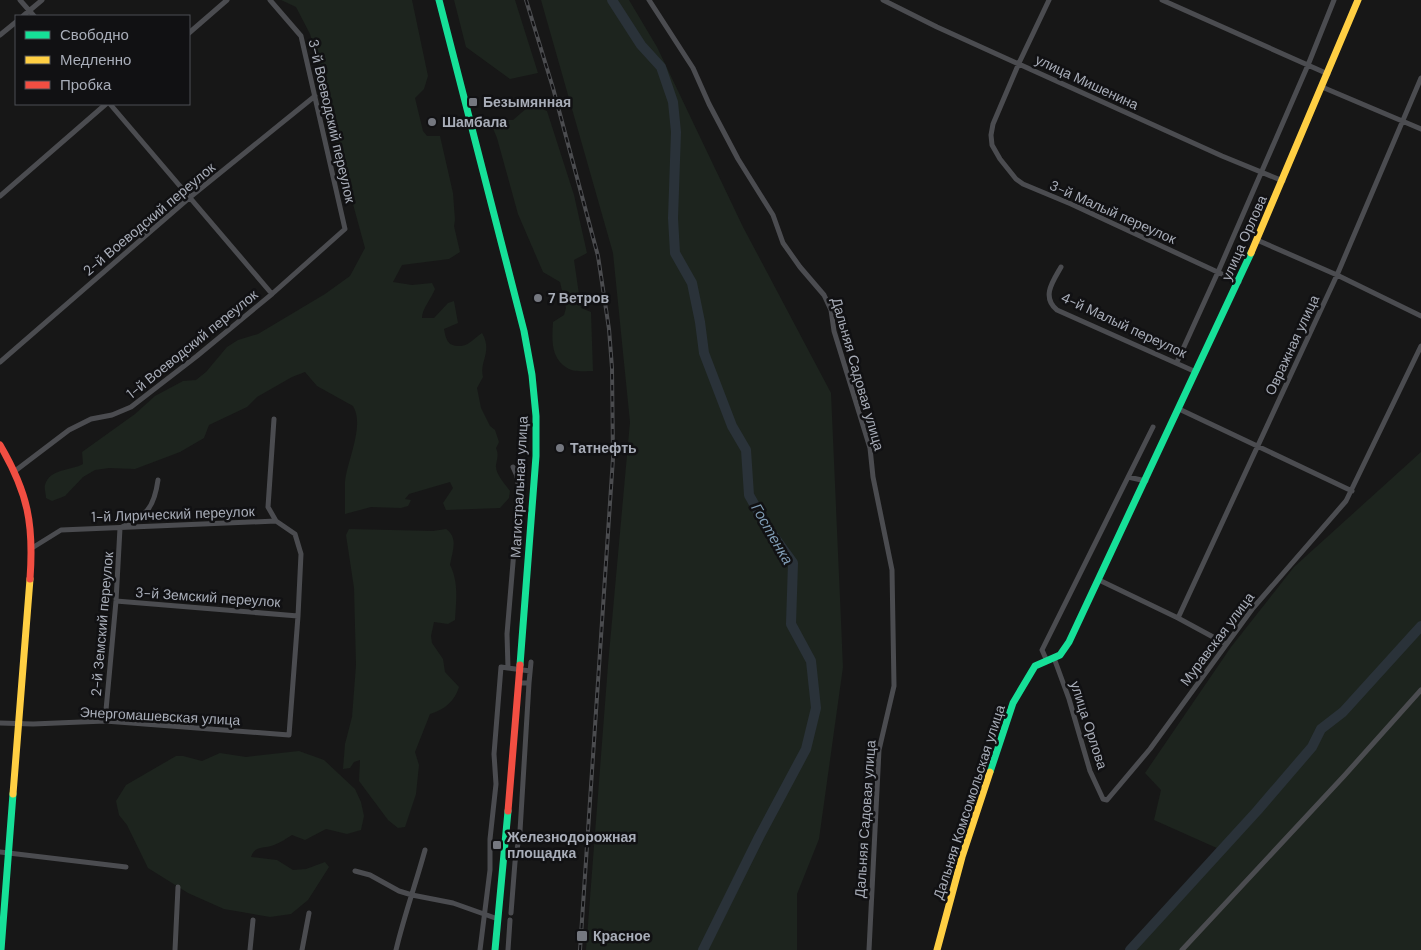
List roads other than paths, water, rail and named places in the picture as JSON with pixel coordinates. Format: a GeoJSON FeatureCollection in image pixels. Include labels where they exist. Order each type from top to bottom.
{"type":"FeatureCollection","features":[{"type":"Feature","properties":{"kind":"street"},"geometry":{"type":"LineString","coordinates":[[20,0],[33,15]]}},
{"type":"Feature","properties":{"kind":"street"},"geometry":{"type":"LineString","coordinates":[[24,15],[42,0]]}},
{"type":"Feature","properties":{"kind":"street"},"geometry":{"type":"LineString","coordinates":[[190,32],[227,0]]}},
{"type":"Feature","properties":{"kind":"street","name":"3-й Воеводский переулок"},"geometry":{"type":"LineString","coordinates":[[270,0],[301,36],[345,229]]}},
{"type":"Feature","properties":{"kind":"street","name":"Дальняя Садовая улица"},"geometry":{"type":"LineString","coordinates":[[649,0],[693,68],[709,104],[738,159],[773,215],[784,243],[800,267],[824,295],[831,310],[834,331],[870,448],[873,477],[892,570],[894,686],[879,750],[869,950]]}},
{"type":"Feature","properties":{"kind":"street","name":"улица Мишенина"},"geometry":{"type":"LineString","coordinates":[[884,0],[938,27],[1283,181]]}},
{"type":"Feature","properties":{"kind":"street"},"geometry":{"type":"LineString","coordinates":[[1019,63],[1049,0]]}},
{"type":"Feature","properties":{"kind":"street"},"geometry":{"type":"LineString","coordinates":[[1162,0],[1328,74]]}},
{"type":"Feature","properties":{"kind":"street","name":"улица Орлова"},"geometry":{"type":"LineString","coordinates":[[1177,362],[1308,65],[1334,0]]}},
{"type":"Feature","properties":{"kind":"street","name":"улица Орлова"},"geometry":{"type":"LineString","coordinates":[[1103,799],[1090,771],[1069,699],[1054,658],[1061,653],[1069,642],[1239,282],[1358,0]]}},
{"type":"Feature","properties":{"kind":"street","name":"Магистральная улица"},"geometry":{"type":"LineString","coordinates":[[440,2],[529,358],[536,416],[534,502],[495,950]]}},
{"type":"Feature","properties":{"kind":"street"},"geometry":{"type":"LineString","coordinates":[[0,35],[15,23]]}},
{"type":"Feature","properties":{"kind":"street","name":"3-й Малый переулок"},"geometry":{"type":"LineString","coordinates":[[1019,63],[993,124],[991,135],[992,145],[1010,172],[1023,184],[1071,204],[1239,282]]}},
{"type":"Feature","properties":{"kind":"street","name":"Овражная улица"},"geometry":{"type":"LineString","coordinates":[[1178,618],[1337,275],[1421,78]]}},
{"type":"Feature","properties":{"kind":"street"},"geometry":{"type":"LineString","coordinates":[[1322,88],[1421,129]]}},
{"type":"Feature","properties":{"kind":"street","name":"2-й Воеводский переулок"},"geometry":{"type":"LineString","coordinates":[[0,362],[189,198],[314,96]]}},
{"type":"Feature","properties":{"kind":"street"},"geometry":{"type":"LineString","coordinates":[[0,196],[105,105]]}},
{"type":"Feature","properties":{"kind":"street"},"geometry":{"type":"LineString","coordinates":[[111,105],[272,294]]}},
{"type":"Feature","properties":{"kind":"street","name":"1-й Воеводский переулок"},"geometry":{"type":"LineString","coordinates":[[15,472],[69,430],[91,419],[112,415],[132,407],[272,294],[345,229]]}},
{"type":"Feature","properties":{"kind":"street"},"geometry":{"type":"LineString","coordinates":[[1257,240],[1337,275],[1421,316]]}},
{"type":"Feature","properties":{"kind":"street","name":"4-й Малый переулок"},"geometry":{"type":"LineString","coordinates":[[1061,267],[1048,297],[1053,307],[1196,372]]}},
{"type":"Feature","properties":{"kind":"street","name":"Муравская улица"},"geometry":{"type":"LineString","coordinates":[[1103,799],[1110,798],[1150,749],[1253,608],[1346,501],[1421,346]]}},
{"type":"Feature","properties":{"kind":"street"},"geometry":{"type":"LineString","coordinates":[[1179,409],[1352,491]]}},
{"type":"Feature","properties":{"kind":"street"},"geometry":{"type":"LineString","coordinates":[[274,419],[268,507],[276,521],[296,534],[301,554],[298,616]]}},
{"type":"Feature","properties":{"kind":"street"},"geometry":{"type":"LineString","coordinates":[[1054,658],[1046,659],[1042,650],[1153,427]]}},
{"type":"Feature","properties":{"kind":"street"},"geometry":{"type":"LineString","coordinates":[[0,445],[24,493],[30,521],[32,548],[1,950]]}},
{"type":"Feature","properties":{"kind":"street"},"geometry":{"type":"LineString","coordinates":[[508,668],[508,634],[518,491],[517,476],[513,467]]}},
{"type":"Feature","properties":{"kind":"street"},"geometry":{"type":"LineString","coordinates":[[1128,477],[1146,481]]}},
{"type":"Feature","properties":{"kind":"street"},"geometry":{"type":"LineString","coordinates":[[120,528],[139,519],[151,507],[156,497],[158,480]]}},
{"type":"Feature","properties":{"kind":"street","name":"1-й Лирический переулок"},"geometry":{"type":"LineString","coordinates":[[32,548],[61,530],[276,521]]}},
{"type":"Feature","properties":{"kind":"street","name":"2-й Земский переулок"},"geometry":{"type":"LineString","coordinates":[[105,721],[116,602],[120,528]]}},
{"type":"Feature","properties":{"kind":"street"},"geometry":{"type":"LineString","coordinates":[[1099,580],[1178,618],[1226,644]]}},
{"type":"Feature","properties":{"kind":"street","name":"3-й Земский переулок"},"geometry":{"type":"LineString","coordinates":[[116,602],[298,616]]}},
{"type":"Feature","properties":{"kind":"street","name":"Энергомашевская улица"},"geometry":{"type":"LineString","coordinates":[[0,723],[105,721],[289,735],[298,616]]}},
{"type":"Feature","properties":{"kind":"street","name":"Дальняя Комсомольская улица"},"geometry":{"type":"LineString","coordinates":[[937,950],[962,857],[1013,703],[1035,666],[1046,659]]}},
{"type":"Feature","properties":{"kind":"street"},"geometry":{"type":"LineString","coordinates":[[511,913],[515,862],[520,831],[531,662]]}},
{"type":"Feature","properties":{"kind":"street"},"geometry":{"type":"LineString","coordinates":[[480,950],[486,915],[490,870],[490,839],[496,784],[494,754],[501,668],[530,670]]}},
{"type":"Feature","properties":{"kind":"street"},"geometry":{"type":"LineString","coordinates":[[519,683],[529,683]]}},
{"type":"Feature","properties":{"kind":"street"},"geometry":{"type":"LineString","coordinates":[[1182,950],[1344,776],[1421,690]]}},
{"type":"Feature","properties":{"kind":"street"},"geometry":{"type":"LineString","coordinates":[[396,950],[404,917],[426,850]]}},
{"type":"Feature","properties":{"kind":"street"},"geometry":{"type":"LineString","coordinates":[[0,852],[126,866]]}},
{"type":"Feature","properties":{"kind":"street"},"geometry":{"type":"LineString","coordinates":[[355,871],[370,875],[412,895],[452,903],[498,919]]}},
{"type":"Feature","properties":{"kind":"street"},"geometry":{"type":"LineString","coordinates":[[175,950],[178,888]]}},
{"type":"Feature","properties":{"kind":"street"},"geometry":{"type":"LineString","coordinates":[[302,950],[309,913]]}},
{"type":"Feature","properties":{"kind":"street"},"geometry":{"type":"LineString","coordinates":[[250,950],[253,920]]}},
{"type":"Feature","properties":{"kind":"street"},"geometry":{"type":"LineString","coordinates":[[508,950],[510,920]]}},
{"type":"Feature","properties":{"kind":"waterway","name":"Гостенка"},"geometry":{"type":"LineString","coordinates":[[612,0],[641,45],[661,67],[673,102],[676,132],[673,218],[675,253],[692,283],[704,353],[732,426],[746,450],[749,495],[767,527],[793,563],[791,624],[811,661],[816,708],[806,749],[759,837],[703,950]]}},
{"type":"Feature","properties":{"kind":"waterway"},"geometry":{"type":"LineString","coordinates":[[1130,950],[1257,811],[1312,747],[1321,729],[1343,712],[1421,626]]}},
{"type":"Feature","properties":{"kind":"railway"},"geometry":{"type":"LineString","coordinates":[[526,0],[553,88],[598,256],[609,329],[612,368],[613,458],[580,950]]}},
{"type":"Feature","properties":{"kind":"place","name":"Безымянная"},"geometry":{"type":"Point","coordinates":[473,102]}},
{"type":"Feature","properties":{"kind":"place","name":"Шамбала"},"geometry":{"type":"Point","coordinates":[432,122]}},
{"type":"Feature","properties":{"kind":"place","name":"7 Ветров"},"geometry":{"type":"Point","coordinates":[538,298]}},
{"type":"Feature","properties":{"kind":"place","name":"Татнефть"},"geometry":{"type":"Point","coordinates":[560,448]}},
{"type":"Feature","properties":{"kind":"place","name":"Железнодорожная площадка"},"geometry":{"type":"Point","coordinates":[497,845]}},
{"type":"Feature","properties":{"kind":"place","name":"Красное"},"geometry":{"type":"Point","coordinates":[582,936]}}]}
